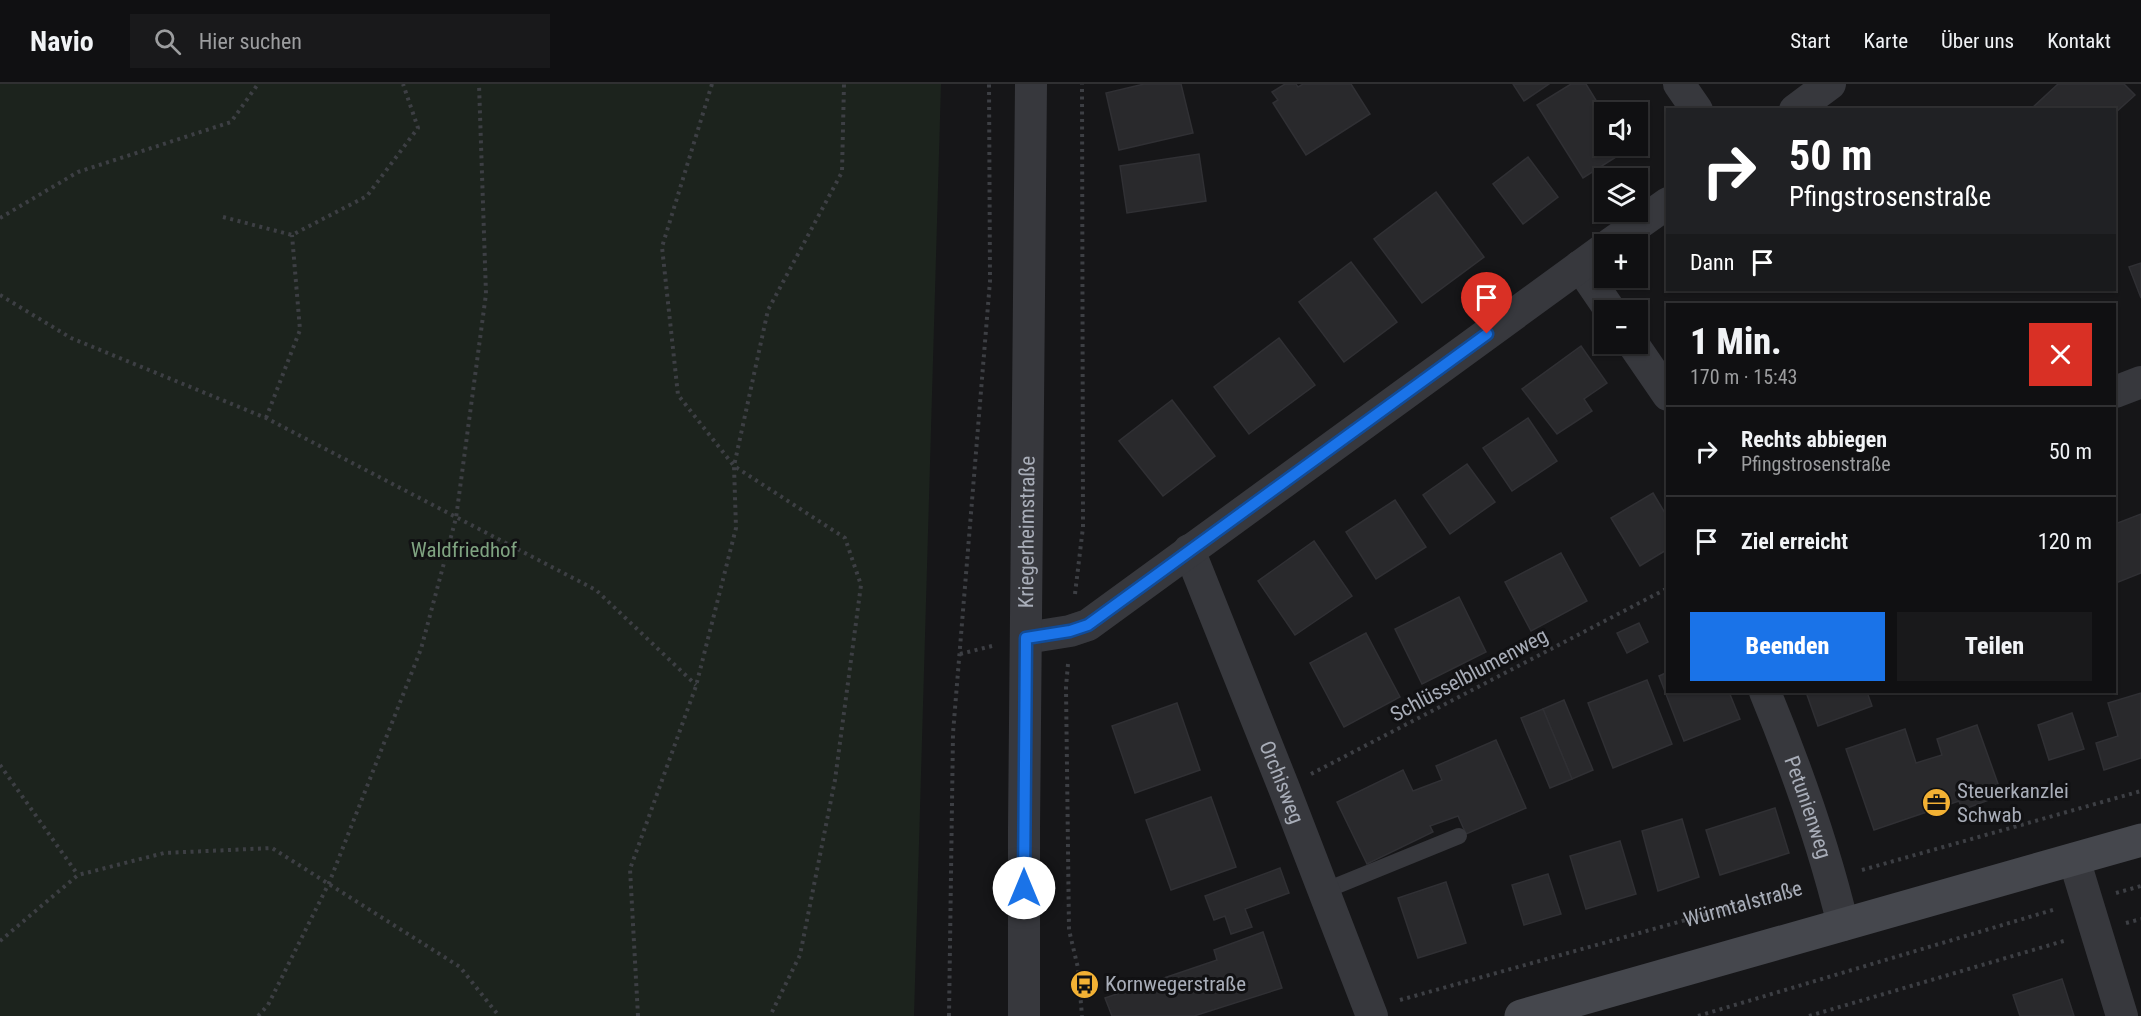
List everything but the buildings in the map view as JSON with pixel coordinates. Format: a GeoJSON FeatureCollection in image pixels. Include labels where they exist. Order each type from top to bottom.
{"type":"FeatureCollection","features":[{"type":"Feature","properties":{"kind":"main road"},"geometry":{"type":"LineString","coordinates":[[1521,1016],[2141,840]]}},
{"type":"Feature","properties":{"kind":"street","name":"Kriegerheimstraße"},"geometry":{"type":"LineString","coordinates":[[1024,1016],[1031,84]]}},
{"type":"Feature","properties":{"kind":"street"},"geometry":{"type":"LineString","coordinates":[[1679,84],[1696,108]]}},
{"type":"Feature","properties":{"kind":"street"},"geometry":{"type":"LineString","coordinates":[[1798,108],[1830,84]]}},
{"type":"Feature","properties":{"kind":"street"},"geometry":{"type":"LineString","coordinates":[[1624,234],[1666,204]]}},
{"type":"Feature","properties":{"kind":"street"},"geometry":{"type":"LineString","coordinates":[[1026,638],[1070,631],[1088,625],[1594,256]]}},
{"type":"Feature","properties":{"kind":"street"},"geometry":{"type":"LineString","coordinates":[[1580,266],[1603,300]]}},
{"type":"Feature","properties":{"kind":"street"},"geometry":{"type":"LineString","coordinates":[[1640,354],[1666,392]]}},
{"type":"Feature","properties":{"kind":"street"},"geometry":{"type":"LineString","coordinates":[[2116,392],[2141,382]]}},
{"type":"Feature","properties":{"kind":"street","name":"Orchisweg"},"geometry":{"type":"LineString","coordinates":[[1189,550],[1371,1012]]}},
{"type":"Feature","properties":{"kind":"street","name":"Petunienweg"},"geometry":{"type":"LineString","coordinates":[[1765,693],[1779,725],[1832,879],[1843,925]]}},
{"type":"Feature","properties":{"kind":"street"},"geometry":{"type":"LineString","coordinates":[[2074,859],[2122,1016]]}},
{"type":"Feature","properties":{"kind":"lane"},"geometry":{"type":"LineString","coordinates":[[1324,891],[1460,837]]}},
{"type":"Feature","properties":{"kind":"path"},"geometry":{"type":"LineString","coordinates":[[0,218],[78,172],[231,122],[258,84]]}},
{"type":"Feature","properties":{"kind":"path"},"geometry":{"type":"LineString","coordinates":[[223,217],[292,235],[367,196],[418,128],[403,84]]}},
{"type":"Feature","properties":{"kind":"path"},"geometry":{"type":"LineString","coordinates":[[258,1016],[268,1005],[329,883],[421,649],[456,518],[486,294],[479,84]]}},
{"type":"Feature","properties":{"kind":"path"},"geometry":{"type":"LineString","coordinates":[[712,84],[663,247],[678,395],[734,466],[845,538],[861,585],[835,780],[800,955],[770,1016]]}},
{"type":"Feature","properties":{"kind":"path"},"geometry":{"type":"LineString","coordinates":[[638,1016],[630,869],[696,686],[736,528],[734,466],[768,310],[842,172],[843,84]]}},
{"type":"Feature","properties":{"kind":"path"},"geometry":{"type":"LineString","coordinates":[[949,1016],[953,733],[990,281],[989,84]]}},
{"type":"Feature","properties":{"kind":"path"},"geometry":{"type":"LineString","coordinates":[[1082,84],[1083,527],[1070,631],[1066,687],[1069,930],[1078,968],[1082,1016]]}},
{"type":"Feature","properties":{"kind":"path"},"geometry":{"type":"LineString","coordinates":[[266,418],[300,330],[292,235]]}},
{"type":"Feature","properties":{"kind":"path"},"geometry":{"type":"LineString","coordinates":[[0,295],[71,338],[266,418],[596,590],[696,686]]}},
{"type":"Feature","properties":{"kind":"path","name":"Schlüsselblumenweg"},"geometry":{"type":"LineString","coordinates":[[1284,788],[1666,589]]}},
{"type":"Feature","properties":{"kind":"path"},"geometry":{"type":"LineString","coordinates":[[0,765],[78,875]]}},
{"type":"Feature","properties":{"kind":"path","name":"Würmtalstraße"},"geometry":{"type":"LineString","coordinates":[[1371,1012],[2141,791]]}},
{"type":"Feature","properties":{"kind":"path"},"geometry":{"type":"LineString","coordinates":[[0,941],[78,875],[164,853],[272,848],[460,967],[499,1016]]}},
{"type":"Feature","properties":{"kind":"path"},"geometry":{"type":"LineString","coordinates":[[1698,1016],[2141,886]]}},
{"type":"Feature","properties":{"kind":"path"},"geometry":{"type":"LineString","coordinates":[[1809,1016],[2141,919]]}},
{"type":"Feature","properties":{"kind":"green space","name":"Waldfriedhof"},"geometry":{"type":"Polygon","coordinates":[[[0,84],[941,84],[914,1016],[0,1016],[0,84]]]}},
{"type":"Feature","properties":{"kind":"place","name":"Steuerkanzlei Schwab"},"geometry":{"type":"Point","coordinates":[1936,803]}},
{"type":"Feature","properties":{"kind":"place","name":"Kornwegerstraße"},"geometry":{"type":"Point","coordinates":[1084,984]}},
{"type":"Feature","properties":{"kind":"route"},"geometry":{"type":"LineString","coordinates":[[1024,888],[1026,638],[1070,631],[1088,625],[1487,334]]}}]}
